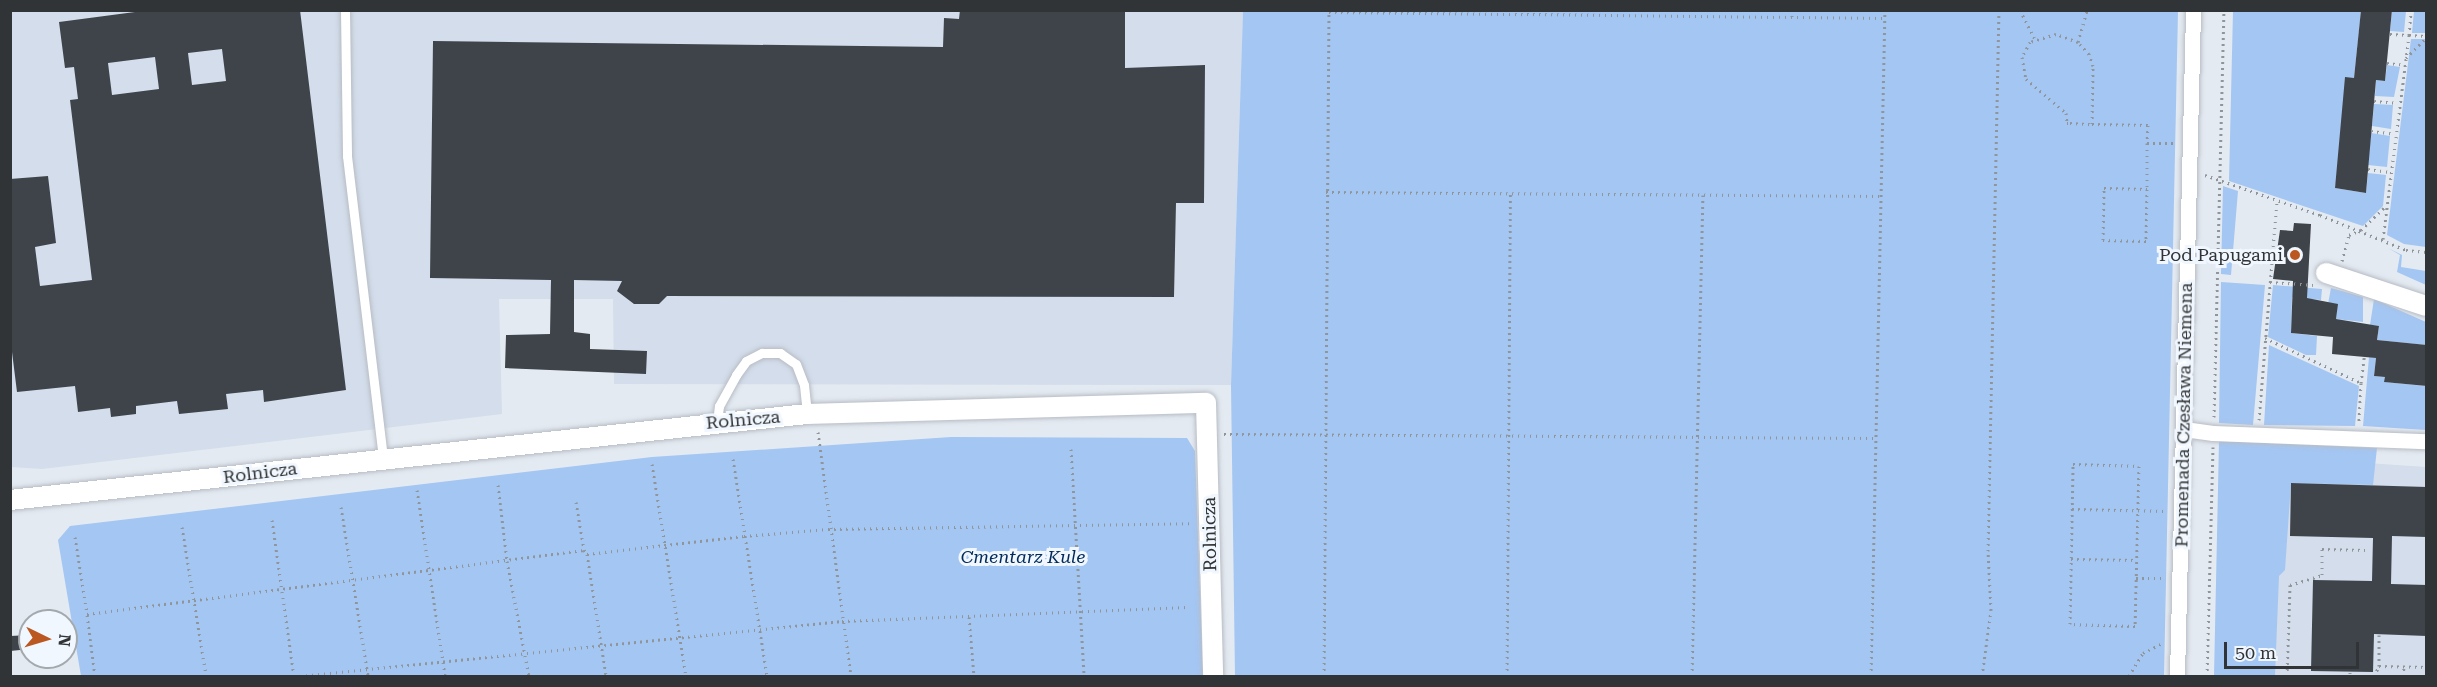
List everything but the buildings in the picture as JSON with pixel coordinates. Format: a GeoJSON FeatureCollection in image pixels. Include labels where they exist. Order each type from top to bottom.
{"type":"FeatureCollection","features":[{"type":"Feature","properties":{"kind":"street","name":"Promenada Czesława Niemena"},"geometry":{"type":"LineString","coordinates":[[2177,676],[2193,10]]}},
{"type":"Feature","properties":{"kind":"street"},"geometry":{"type":"LineString","coordinates":[[2332,275],[2427,306]]}},
{"type":"Feature","properties":{"kind":"street","name":"Rolnicza"},"geometry":{"type":"LineString","coordinates":[[10,500],[812,413],[1206,403],[1213,676]]}},
{"type":"Feature","properties":{"kind":"street"},"geometry":{"type":"LineString","coordinates":[[2184,429],[2214,433],[2427,441]]}},
{"type":"Feature","properties":{"kind":"lane"},"geometry":{"type":"LineString","coordinates":[[345,10],[347,156],[383,458]]}},
{"type":"Feature","properties":{"kind":"lane"},"geometry":{"type":"LineString","coordinates":[[717,422],[719,406],[736,375],[746,361],[762,353],[780,353],[796,364],[812,413]]}},
{"type":"Feature","properties":{"kind":"path"},"geometry":{"type":"LineString","coordinates":[[1698,16],[1699,10]]}},
{"type":"Feature","properties":{"kind":"path"},"geometry":{"type":"LineString","coordinates":[[1792,10],[1792,17]]}},
{"type":"Feature","properties":{"kind":"path"},"geometry":{"type":"LineString","coordinates":[[1871,676],[1885,10]]}},
{"type":"Feature","properties":{"kind":"path"},"geometry":{"type":"LineString","coordinates":[[1982,676],[1991,610],[1988,551],[1999,10]]}},
{"type":"Feature","properties":{"kind":"path"},"geometry":{"type":"LineString","coordinates":[[2020,10],[2035,39]]}},
{"type":"Feature","properties":{"kind":"path"},"geometry":{"type":"LineString","coordinates":[[2078,42],[2087,10]]}},
{"type":"Feature","properties":{"kind":"path"},"geometry":{"type":"LineString","coordinates":[[2207,676],[2224,10]]}},
{"type":"Feature","properties":{"kind":"path"},"geometry":{"type":"LineString","coordinates":[[2383,239],[2385,207],[2411,10]]}},
{"type":"Feature","properties":{"kind":"path"},"geometry":{"type":"LineString","coordinates":[[1324,676],[1329,11],[1885,18]]}},
{"type":"Feature","properties":{"kind":"path"},"geometry":{"type":"LineString","coordinates":[[2092,124],[2093,66],[2078,42],[2056,34],[2035,39],[2022,57],[2026,79],[2067,113],[2067,123],[2092,124],[2148,125],[2147,143],[2147,189],[2146,241],[2103,240],[2104,188],[2147,189]]}},
{"type":"Feature","properties":{"kind":"path"},"geometry":{"type":"LineString","coordinates":[[2390,34],[2427,37]]}},
{"type":"Feature","properties":{"kind":"path"},"geometry":{"type":"LineString","coordinates":[[2406,58],[2427,37]]}},
{"type":"Feature","properties":{"kind":"path"},"geometry":{"type":"LineString","coordinates":[[2387,63],[2405,65]]}},
{"type":"Feature","properties":{"kind":"path"},"geometry":{"type":"LineString","coordinates":[[2374,100],[2398,103]]}},
{"type":"Feature","properties":{"kind":"path"},"geometry":{"type":"LineString","coordinates":[[2371,131],[2394,134]]}},
{"type":"Feature","properties":{"kind":"path"},"geometry":{"type":"LineString","coordinates":[[2147,143],[2166,144]]}},
{"type":"Feature","properties":{"kind":"path"},"geometry":{"type":"LineString","coordinates":[[2189,169],[2361,230],[2406,250],[2427,252]]}},
{"type":"Feature","properties":{"kind":"path"},"geometry":{"type":"LineString","coordinates":[[2368,169],[2390,172]]}},
{"type":"Feature","properties":{"kind":"path"},"geometry":{"type":"LineString","coordinates":[[1326,192],[1881,196]]}},
{"type":"Feature","properties":{"kind":"path"},"geometry":{"type":"LineString","coordinates":[[1508,676],[1510,193]]}},
{"type":"Feature","properties":{"kind":"path"},"geometry":{"type":"LineString","coordinates":[[1692,676],[1704,195]]}},
{"type":"Feature","properties":{"kind":"path"},"geometry":{"type":"LineString","coordinates":[[2258,434],[2277,201]]}},
{"type":"Feature","properties":{"kind":"path"},"geometry":{"type":"LineString","coordinates":[[2270,282],[2325,286],[2349,235],[2361,230],[2385,207]]}},
{"type":"Feature","properties":{"kind":"path"},"geometry":{"type":"LineString","coordinates":[[2265,338],[2361,383]]}},
{"type":"Feature","properties":{"kind":"path"},"geometry":{"type":"LineString","coordinates":[[2358,437],[2364,357]]}},
{"type":"Feature","properties":{"kind":"path"},"geometry":{"type":"LineString","coordinates":[[812,413],[851,676]]}},
{"type":"Feature","properties":{"kind":"path"},"geometry":{"type":"LineString","coordinates":[[1207,434],[1325,432],[1876,438]]}},
{"type":"Feature","properties":{"kind":"path"},"geometry":{"type":"LineString","coordinates":[[1071,449],[1084,676]]}},
{"type":"Feature","properties":{"kind":"path"},"geometry":{"type":"LineString","coordinates":[[733,459],[766,676]]}},
{"type":"Feature","properties":{"kind":"path"},"geometry":{"type":"LineString","coordinates":[[652,464],[686,676]]}},
{"type":"Feature","properties":{"kind":"path"},"geometry":{"type":"LineString","coordinates":[[2073,464],[2139,466],[2135,626],[2070,624],[2072,509],[2073,464]]}},
{"type":"Feature","properties":{"kind":"path"},"geometry":{"type":"LineString","coordinates":[[498,485],[507,561],[530,676]]}},
{"type":"Feature","properties":{"kind":"path"},"geometry":{"type":"LineString","coordinates":[[417,490],[445,676]]}},
{"type":"Feature","properties":{"kind":"path"},"geometry":{"type":"LineString","coordinates":[[576,502],[584,550],[587,554],[606,676]]}},
{"type":"Feature","properties":{"kind":"path"},"geometry":{"type":"LineString","coordinates":[[341,507],[368,676]]}},
{"type":"Feature","properties":{"kind":"path"},"geometry":{"type":"LineString","coordinates":[[2072,509],[2161,511]]}},
{"type":"Feature","properties":{"kind":"path"},"geometry":{"type":"LineString","coordinates":[[272,520],[294,676]]}},
{"type":"Feature","properties":{"kind":"path"},"geometry":{"type":"LineString","coordinates":[[587,554],[664,544],[828,529],[1074,523],[1193,523]]}},
{"type":"Feature","properties":{"kind":"path"},"geometry":{"type":"LineString","coordinates":[[182,527],[206,676]]}},
{"type":"Feature","properties":{"kind":"path"},"geometry":{"type":"LineString","coordinates":[[75,537],[95,676]]}},
{"type":"Feature","properties":{"kind":"path"},"geometry":{"type":"LineString","coordinates":[[2286,676],[2290,585],[2322,575],[2322,549],[2365,550]]}},
{"type":"Feature","properties":{"kind":"path"},"geometry":{"type":"LineString","coordinates":[[87,614],[584,550]]}},
{"type":"Feature","properties":{"kind":"path"},"geometry":{"type":"LineString","coordinates":[[2071,559],[2137,560]]}},
{"type":"Feature","properties":{"kind":"path"},"geometry":{"type":"LineString","coordinates":[[2136,578],[2159,578]]}},
{"type":"Feature","properties":{"kind":"path"},"geometry":{"type":"LineString","coordinates":[[300,676],[600,643],[842,621],[1188,608]]}},
{"type":"Feature","properties":{"kind":"path"},"geometry":{"type":"LineString","coordinates":[[969,617],[974,676]]}},
{"type":"Feature","properties":{"kind":"path"},"geometry":{"type":"LineString","coordinates":[[2374,676],[2379,666],[2379,634]]}},
{"type":"Feature","properties":{"kind":"path"},"geometry":{"type":"LineString","coordinates":[[2129,676],[2143,653],[2178,636]]}},
{"type":"Feature","properties":{"kind":"path"},"geometry":{"type":"LineString","coordinates":[[2379,666],[2427,667]]}},
{"type":"Feature","properties":{"kind":"path"},"geometry":{"type":"LineString","coordinates":[[2403,676],[2404,666]]}},
{"type":"Feature","properties":{"kind":"shaded area"},"geometry":{"type":"Polygon","coordinates":[[[10,11],[1243,11],[1231,385],[614,384],[613,299],[499,299],[502,414],[42,469],[11,467],[10,11]]]}},
{"type":"Feature","properties":{"kind":"shaded area"},"geometry":{"type":"Polygon","coordinates":[[[2247,455],[2426,467],[2426,676],[2243,676],[2247,455]]]}},
{"type":"Feature","properties":{"kind":"green space"},"geometry":{"type":"Polygon","coordinates":[[[1243,11],[2178,11],[2164,676],[1235,676],[1231,385],[1243,11]]]}},
{"type":"Feature","properties":{"kind":"green space"},"geometry":{"type":"Polygon","coordinates":[[[2233,11],[2361,11],[2354,78],[2335,188],[2366,193],[2368,173],[2386,175],[2383,206],[2363,226],[2229,181],[2233,11]]]}},
{"type":"Feature","properties":{"kind":"green space"},"geometry":{"type":"Polygon","coordinates":[[[2392,11],[2406,11],[2404,32],[2390,31],[2392,11]]]}},
{"type":"Feature","properties":{"kind":"green space"},"geometry":{"type":"Polygon","coordinates":[[[2414,11],[2426,11],[2426,33],[2412,33],[2414,11]]]}},
{"type":"Feature","properties":{"kind":"green space"},"geometry":{"type":"Polygon","coordinates":[[[2411,39],[2426,39],[2426,247],[2404,244],[2387,235],[2411,39]]]}},
{"type":"Feature","properties":{"kind":"green space"},"geometry":{"type":"Polygon","coordinates":[[[2387,65],[2400,67],[2394,97],[2375,96],[2376,80],[2385,81],[2387,65]]]}},
{"type":"Feature","properties":{"kind":"green space"},"geometry":{"type":"Polygon","coordinates":[[[2374,104],[2393,105],[2391,129],[2372,126],[2374,104]]]}},
{"type":"Feature","properties":{"kind":"green space"},"geometry":{"type":"Polygon","coordinates":[[[2371,133],[2390,136],[2387,167],[2368,165],[2371,133]]]}},
{"type":"Feature","properties":{"kind":"green space"},"geometry":{"type":"Polygon","coordinates":[[[2223,186],[2238,191],[2231,275],[2221,274],[2223,186]]]}},
{"type":"Feature","properties":{"kind":"green space"},"geometry":{"type":"Polygon","coordinates":[[[2388,248],[2402,255],[2401,267],[2426,271],[2426,285],[2397,272],[2400,255],[2388,248]]]}},
{"type":"Feature","properties":{"kind":"green space"},"geometry":{"type":"Polygon","coordinates":[[[2221,282],[2265,285],[2253,425],[2219,423],[2221,282]]]}},
{"type":"Feature","properties":{"kind":"green space"},"geometry":{"type":"Polygon","coordinates":[[[2273,285],[2322,289],[2321,300],[2292,297],[2291,333],[2317,336],[2316,355],[2306,355],[2268,337],[2273,285]]]}},
{"type":"Feature","properties":{"kind":"green space"},"geometry":{"type":"Polygon","coordinates":[[[2331,288],[2363,297],[2363,322],[2336,319],[2337,305],[2328,304],[2331,288]]]}},
{"type":"Feature","properties":{"kind":"green space"},"geometry":{"type":"Polygon","coordinates":[[[2374,299],[2426,322],[2426,345],[2377,340],[2379,326],[2370,325],[2374,299]]]}},
{"type":"Feature","properties":{"kind":"green space"},"geometry":{"type":"Polygon","coordinates":[[[2269,345],[2359,386],[2355,426],[2264,425],[2269,345]]]}},
{"type":"Feature","properties":{"kind":"green space"},"geometry":{"type":"Polygon","coordinates":[[[2369,357],[2376,358],[2374,376],[2385,377],[2385,382],[2426,386],[2426,430],[2363,426],[2369,357]]]}},
{"type":"Feature","properties":{"kind":"green space","name":"Cmentarz Kule"},"geometry":{"type":"Polygon","coordinates":[[[951,437],[1187,438],[1195,451],[1203,676],[81,676],[78,658],[78,609],[70,609],[58,540],[70,526],[652,457],[951,437]]]}},
{"type":"Feature","properties":{"kind":"green space"},"geometry":{"type":"Polygon","coordinates":[[[2219,441],[2377,448],[2373,485],[2291,483],[2285,570],[2279,576],[2275,676],[2214,676],[2219,441]]]}},
{"type":"Feature","properties":{"kind":"place","name":"Pod Papugami"},"geometry":{"type":"Point","coordinates":[2295,255]}}]}
